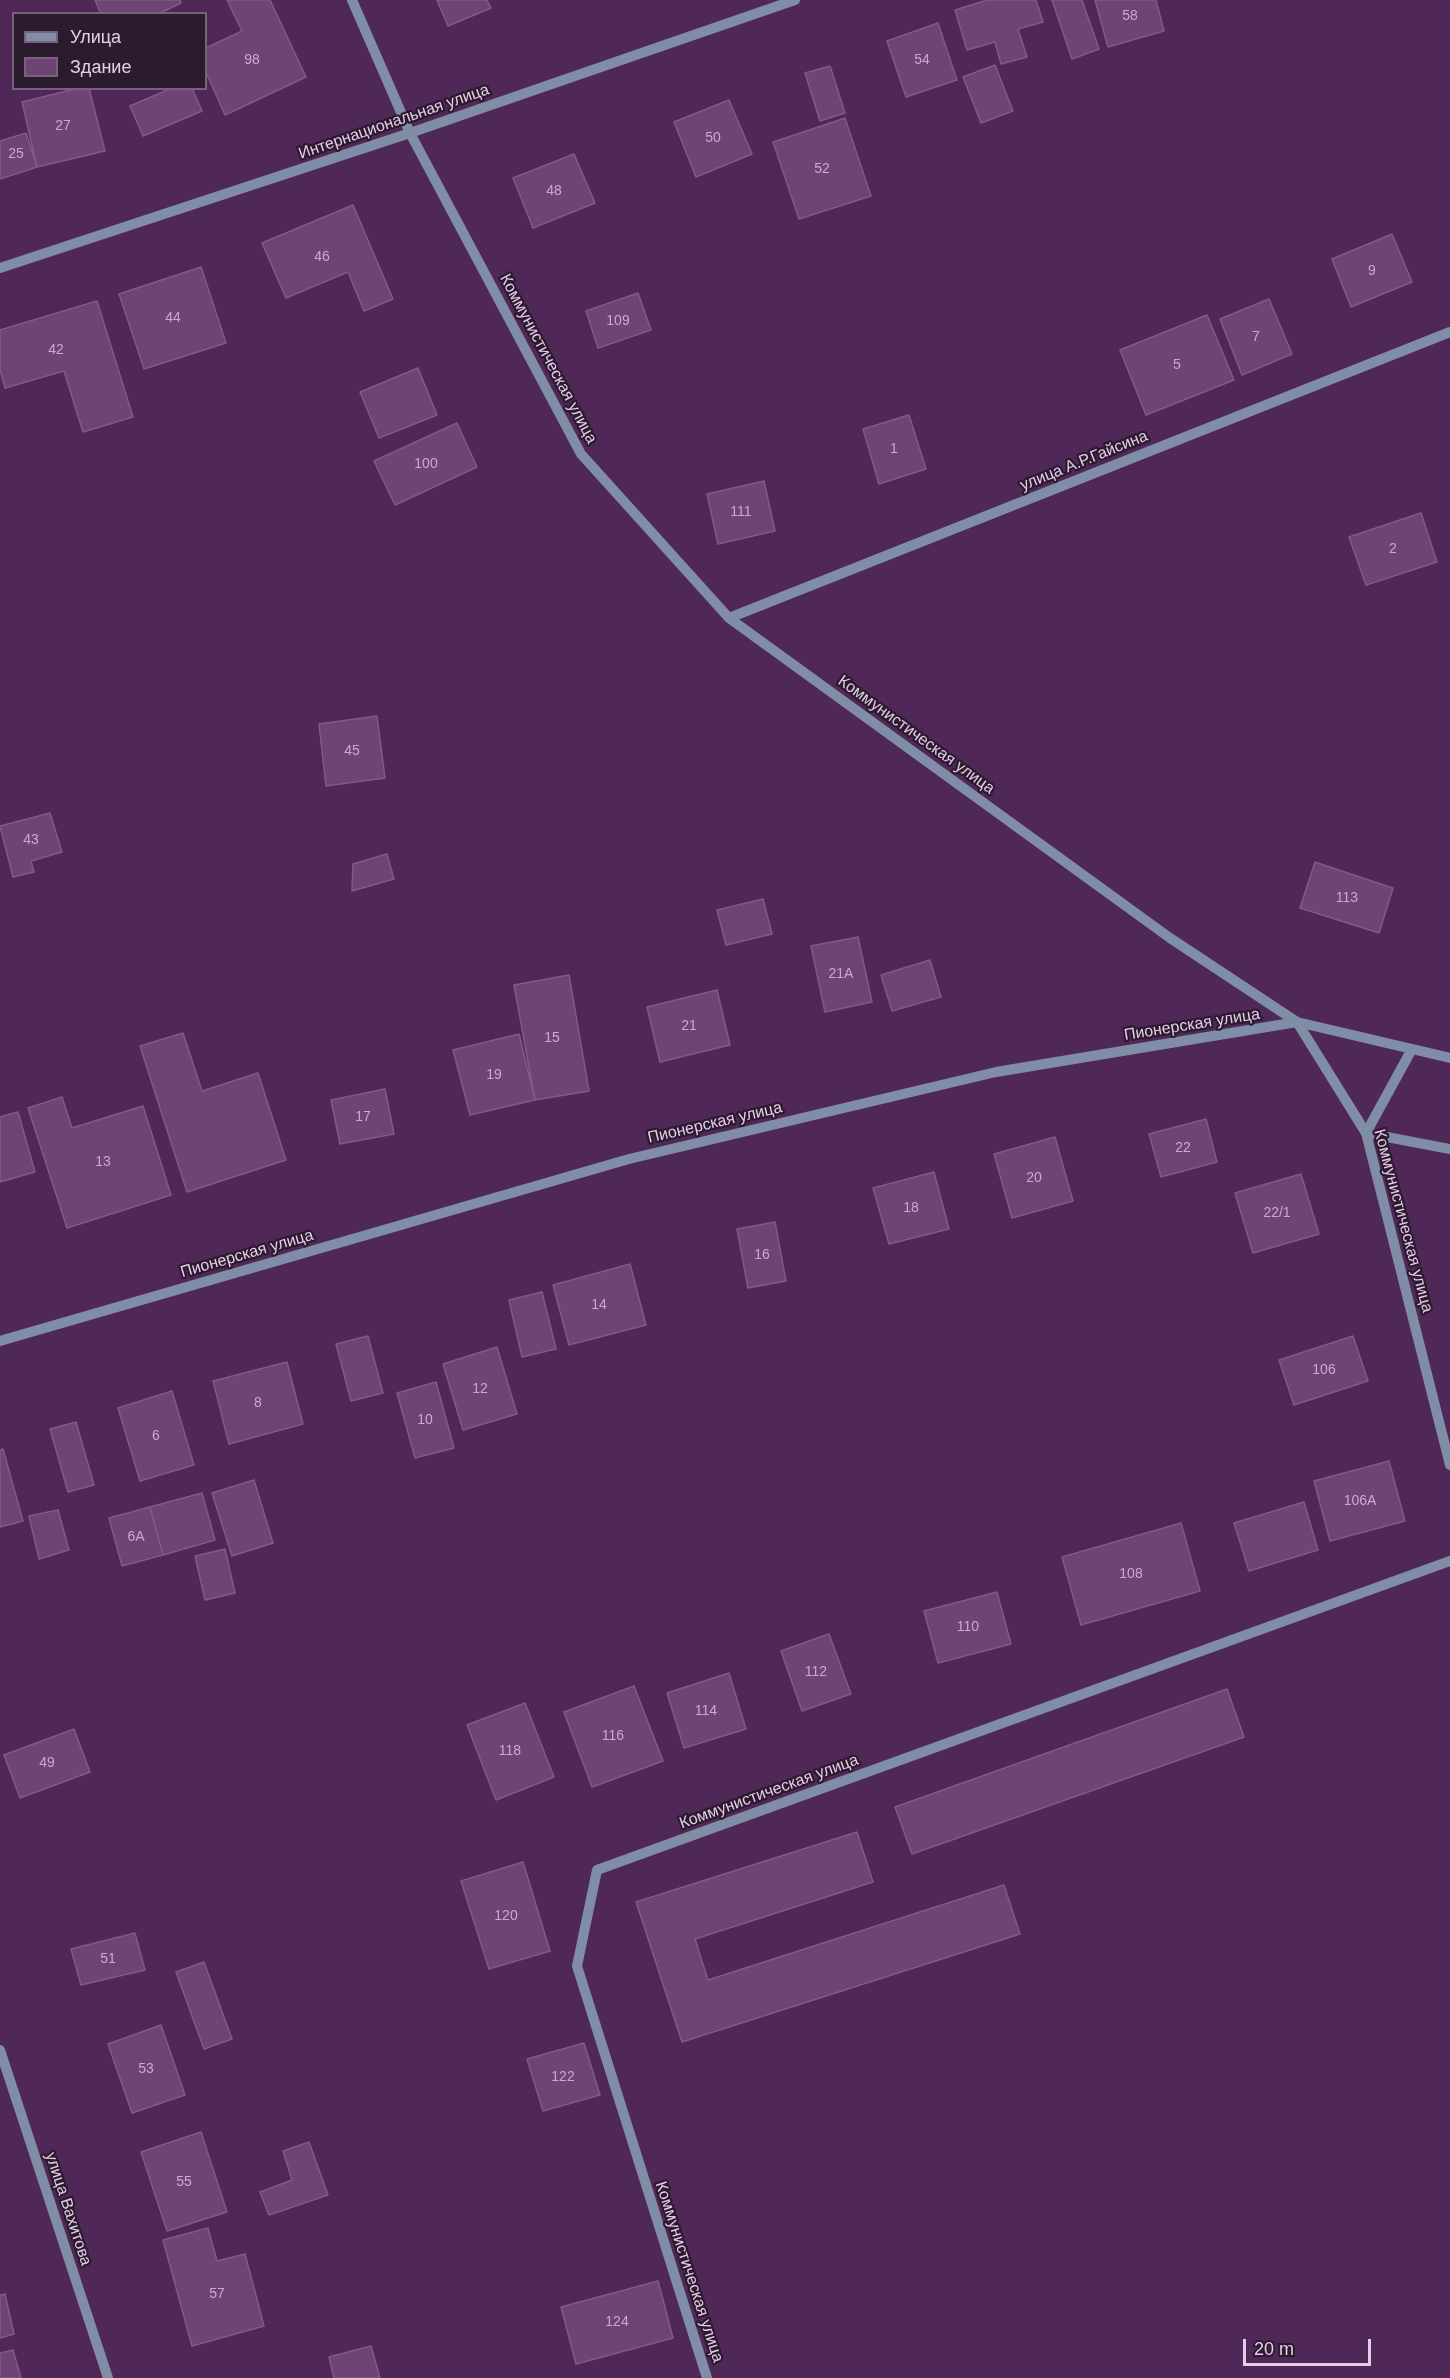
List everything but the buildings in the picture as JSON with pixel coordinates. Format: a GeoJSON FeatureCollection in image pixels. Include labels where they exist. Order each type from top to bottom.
{"type":"FeatureCollection","features":[{"type":"Feature","properties":{"kind":"street","name":"Коммунистическая улица"},"geometry":{"type":"LineString","coordinates":[[352,0],[411,133],[581,454],[729,618],[1170,938],[1297,1022],[1366,1133],[1450,1465]]}},
{"type":"Feature","properties":{"kind":"street","name":"Интернациональная улица"},"geometry":{"type":"LineString","coordinates":[[0,267],[411,133],[795,0]]}},
{"type":"Feature","properties":{"kind":"street","name":"улица А.Р.Гайсина"},"geometry":{"type":"LineString","coordinates":[[729,618],[1450,332]]}},
{"type":"Feature","properties":{"kind":"street","name":"Пионерская улица"},"geometry":{"type":"LineString","coordinates":[[0,1341],[629,1159],[996,1072],[1297,1022],[1450,1058]]}},
{"type":"Feature","properties":{"kind":"street"},"geometry":{"type":"LineString","coordinates":[[1412,1049],[1366,1133],[1450,1149]]}},
{"type":"Feature","properties":{"kind":"street","name":"Коммунистическая улица"},"geometry":{"type":"LineString","coordinates":[[707,2378],[577,1966],[597,1870],[1450,1561]]}},
{"type":"Feature","properties":{"kind":"street","name":"улица Вахитова"},"geometry":{"type":"LineString","coordinates":[[0,2050],[108,2378]]}}]}
